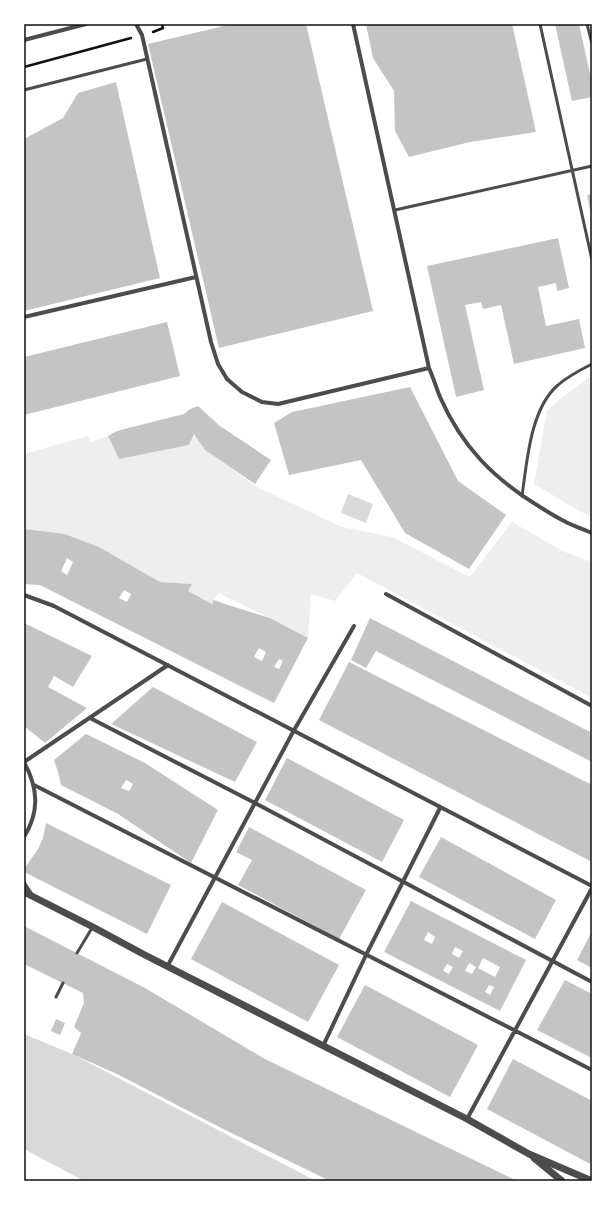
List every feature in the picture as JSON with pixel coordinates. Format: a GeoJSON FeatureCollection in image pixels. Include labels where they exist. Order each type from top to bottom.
{"type":"FeatureCollection","features":[{"type":"Feature","properties":{"kind":"street"},"geometry":{"type":"LineString","coordinates":[[24,40],[86,24]]}},
{"type":"Feature","properties":{"kind":"street"},"geometry":{"type":"LineString","coordinates":[[136,24],[142,35],[148,59],[211,342],[218,364],[227,379],[242,392],[262,402],[278,404],[429,368]]}},
{"type":"Feature","properties":{"kind":"street"},"geometry":{"type":"LineString","coordinates":[[353,24],[429,368],[440,397],[470,448],[501,480],[522,496],[564,521],[592,533]]}},
{"type":"Feature","properties":{"kind":"street"},"geometry":{"type":"LineString","coordinates":[[24,317],[196,277]]}},
{"type":"Feature","properties":{"kind":"street"},"geometry":{"type":"LineString","coordinates":[[386,594],[592,706]]}},
{"type":"Feature","properties":{"kind":"street"},"geometry":{"type":"LineString","coordinates":[[24,596],[54,606],[592,887],[467,1119]]}},
{"type":"Feature","properties":{"kind":"street"},"geometry":{"type":"LineString","coordinates":[[167,967],[293,732],[354,626]]}},
{"type":"Feature","properties":{"kind":"street"},"geometry":{"type":"LineString","coordinates":[[24,837],[34,814],[35,795],[34,785],[24,762],[168,665]]}},
{"type":"Feature","properties":{"kind":"street"},"geometry":{"type":"LineString","coordinates":[[90,718],[255,803],[592,982]]}},
{"type":"Feature","properties":{"kind":"street"},"geometry":{"type":"LineString","coordinates":[[34,785],[592,1070]]}},
{"type":"Feature","properties":{"kind":"street"},"geometry":{"type":"LineString","coordinates":[[323,1046],[366,954],[440,808]]}},
{"type":"Feature","properties":{"kind":"street"},"geometry":{"type":"LineString","coordinates":[[24,883],[33,897]]}},
{"type":"Feature","properties":{"kind":"street"},"geometry":{"type":"LineString","coordinates":[[24,892],[167,967],[467,1119],[529,1154],[592,1181]]}},
{"type":"Feature","properties":{"kind":"street"},"geometry":{"type":"LineString","coordinates":[[529,1154],[562,1181]]}},
{"type":"Feature","properties":{"kind":"lane"},"geometry":{"type":"LineString","coordinates":[[540,24],[592,260]]}},
{"type":"Feature","properties":{"kind":"lane"},"geometry":{"type":"LineString","coordinates":[[587,24],[592,44]]}},
{"type":"Feature","properties":{"kind":"lane"},"geometry":{"type":"LineString","coordinates":[[24,90],[148,59]]}},
{"type":"Feature","properties":{"kind":"lane"},"geometry":{"type":"LineString","coordinates":[[394,210],[592,166]]}},
{"type":"Feature","properties":{"kind":"lane"},"geometry":{"type":"LineString","coordinates":[[522,496],[535,424],[542,405],[557,385],[592,364]]}},
{"type":"Feature","properties":{"kind":"lane"},"geometry":{"type":"LineString","coordinates":[[76,953],[93,927]]}},
{"type":"Feature","properties":{"kind":"lane"},"geometry":{"type":"LineString","coordinates":[[56,997],[63,983]]}},
{"type":"Feature","properties":{"kind":"path"},"geometry":{"type":"LineString","coordinates":[[24,67],[142,35],[164,28],[162,24]]}},
{"type":"Feature","properties":{"kind":"shaded area"},"geometry":{"type":"Polygon","coordinates":[[[592,375],[592,516],[583,513],[534,484],[547,411],[592,375]]]}},
{"type":"Feature","properties":{"kind":"shaded area"},"geometry":{"type":"Polygon","coordinates":[[[194,434],[205,450],[257,487],[342,527],[392,537],[470,577],[512,522],[562,551],[592,562],[592,698],[357,573],[335,601],[311,594],[308,638],[218,593],[212,604],[188,591],[192,584],[160,582],[99,547],[65,534],[24,529],[24,454],[88,436],[91,442],[108,436],[119,459],[189,445],[194,434]]]}},
{"type":"Feature","properties":{"kind":"shaded area"},"geometry":{"type":"Polygon","coordinates":[[[348,494],[373,504],[366,523],[341,513],[348,494]]]}},
{"type":"Feature","properties":{"kind":"shaded area"},"geometry":{"type":"Polygon","coordinates":[[[24,1034],[72,1054],[316,1181],[84,1181],[24,1149],[24,1034]]]}},
{"type":"Feature","properties":{"kind":"building"},"geometry":{"type":"Polygon","coordinates":[[[232,24],[306,24],[373,311],[219,348],[148,44],[232,24]]]}},
{"type":"Feature","properties":{"kind":"building"},"geometry":{"type":"Polygon","coordinates":[[[366,24],[512,24],[536,132],[470,142],[409,157],[395,131],[394,91],[373,58],[366,24]]]}},
{"type":"Feature","properties":{"kind":"building"},"geometry":{"type":"Polygon","coordinates":[[[555,24],[579,24],[592,83],[592,97],[572,101],[555,24]]]}},
{"type":"Feature","properties":{"kind":"building"},"geometry":{"type":"Polygon","coordinates":[[[116,82],[160,278],[24,311],[24,139],[63,118],[78,93],[116,82]]]}},
{"type":"Feature","properties":{"kind":"building"},"geometry":{"type":"Polygon","coordinates":[[[592,194],[592,215],[591,215],[587,195],[592,194]]]}},
{"type":"Feature","properties":{"kind":"building"},"geometry":{"type":"Polygon","coordinates":[[[558,238],[569,288],[557,291],[556,283],[538,287],[546,326],[579,319],[585,348],[514,364],[501,305],[483,309],[481,302],[465,305],[484,390],[456,397],[427,266],[558,238]]]}},
{"type":"Feature","properties":{"kind":"building"},"geometry":{"type":"Polygon","coordinates":[[[167,322],[180,376],[24,415],[24,357],[167,322]]]}},
{"type":"Feature","properties":{"kind":"building"},"geometry":{"type":"Polygon","coordinates":[[[410,387],[458,481],[506,515],[469,569],[405,533],[361,460],[289,475],[274,423],[292,412],[410,387]]]}},
{"type":"Feature","properties":{"kind":"building"},"geometry":{"type":"Polygon","coordinates":[[[198,406],[220,426],[271,460],[255,484],[205,450],[194,434],[189,445],[119,459],[108,436],[117,431],[184,414],[190,409],[198,406]]]}},
{"type":"Feature","properties":{"kind":"building"},"geometry":{"type":"Polygon","coordinates":[[[24,529],[65,534],[99,547],[160,582],[192,584],[188,591],[212,604],[214,600],[270,618],[308,638],[274,703],[40,585],[24,584],[24,529]],[[67,558],[61,571],[67,575],[73,562],[67,558]],[[124,590],[119,598],[127,602],[131,594],[124,590]],[[259,648],[254,657],[262,661],[266,652],[259,648]],[[279,659],[274,667],[279,669],[283,661],[279,659]]]}},
{"type":"Feature","properties":{"kind":"building"},"geometry":{"type":"Polygon","coordinates":[[[370,618],[592,733],[592,762],[376,651],[366,668],[351,660],[370,618]]]}},
{"type":"Feature","properties":{"kind":"building"},"geometry":{"type":"Polygon","coordinates":[[[24,623],[92,656],[73,687],[54,676],[48,687],[87,708],[45,743],[24,726],[24,623]]]}},
{"type":"Feature","properties":{"kind":"building"},"geometry":{"type":"Polygon","coordinates":[[[349,662],[592,785],[592,862],[319,720],[349,662]]]}},
{"type":"Feature","properties":{"kind":"building"},"geometry":{"type":"Polygon","coordinates":[[[153,687],[257,742],[235,782],[111,724],[153,687]]]}},
{"type":"Feature","properties":{"kind":"building"},"geometry":{"type":"Polygon","coordinates":[[[86,734],[145,763],[218,810],[191,863],[118,814],[61,785],[54,760],[86,734]],[[126,780],[121,788],[129,791],[133,784],[126,780]]]}},
{"type":"Feature","properties":{"kind":"building"},"geometry":{"type":"Polygon","coordinates":[[[287,758],[404,820],[382,862],[265,800],[287,758]]]}},
{"type":"Feature","properties":{"kind":"building"},"geometry":{"type":"Polygon","coordinates":[[[46,823],[171,885],[147,934],[24,872],[24,869],[38,849],[43,838],[46,823]]]}},
{"type":"Feature","properties":{"kind":"building"},"geometry":{"type":"Polygon","coordinates":[[[249,827],[366,890],[339,939],[238,885],[252,860],[236,852],[249,827]]]}},
{"type":"Feature","properties":{"kind":"building"},"geometry":{"type":"Polygon","coordinates":[[[441,837],[556,900],[535,939],[419,877],[441,837]]]}},
{"type":"Feature","properties":{"kind":"building"},"geometry":{"type":"Polygon","coordinates":[[[411,901],[526,960],[500,1011],[384,952],[411,901]],[[428,932],[424,940],[432,944],[435,937],[428,932]],[[455,947],[452,954],[459,958],[463,951],[455,947]],[[483,958],[478,968],[495,977],[500,967],[483,958]],[[469,963],[465,971],[472,974],[476,967],[469,963]],[[447,964],[443,971],[449,974],[453,967],[447,964]],[[489,985],[485,992],[490,995],[494,987],[489,985]]]}},
{"type":"Feature","properties":{"kind":"building"},"geometry":{"type":"Polygon","coordinates":[[[222,902],[339,965],[308,1022],[191,959],[222,902]]]}},
{"type":"Feature","properties":{"kind":"building"},"geometry":{"type":"Polygon","coordinates":[[[24,926],[145,988],[265,1059],[517,1181],[330,1181],[227,1131],[119,1075],[72,1054],[81,1033],[74,1027],[84,1003],[83,993],[24,964],[24,926]]]}},
{"type":"Feature","properties":{"kind":"building"},"geometry":{"type":"Polygon","coordinates":[[[592,931],[592,968],[577,960],[592,931]]]}},
{"type":"Feature","properties":{"kind":"building"},"geometry":{"type":"Polygon","coordinates":[[[565,980],[592,994],[592,1058],[537,1030],[565,980]]]}},
{"type":"Feature","properties":{"kind":"building"},"geometry":{"type":"Polygon","coordinates":[[[365,985],[478,1045],[450,1097],[337,1037],[365,985]]]}},
{"type":"Feature","properties":{"kind":"building"},"geometry":{"type":"Polygon","coordinates":[[[56,1019],[65,1023],[60,1035],[51,1031],[56,1019]]]}},
{"type":"Feature","properties":{"kind":"building"},"geometry":{"type":"Polygon","coordinates":[[[513,1059],[592,1101],[592,1165],[487,1109],[513,1059]]]}}]}
